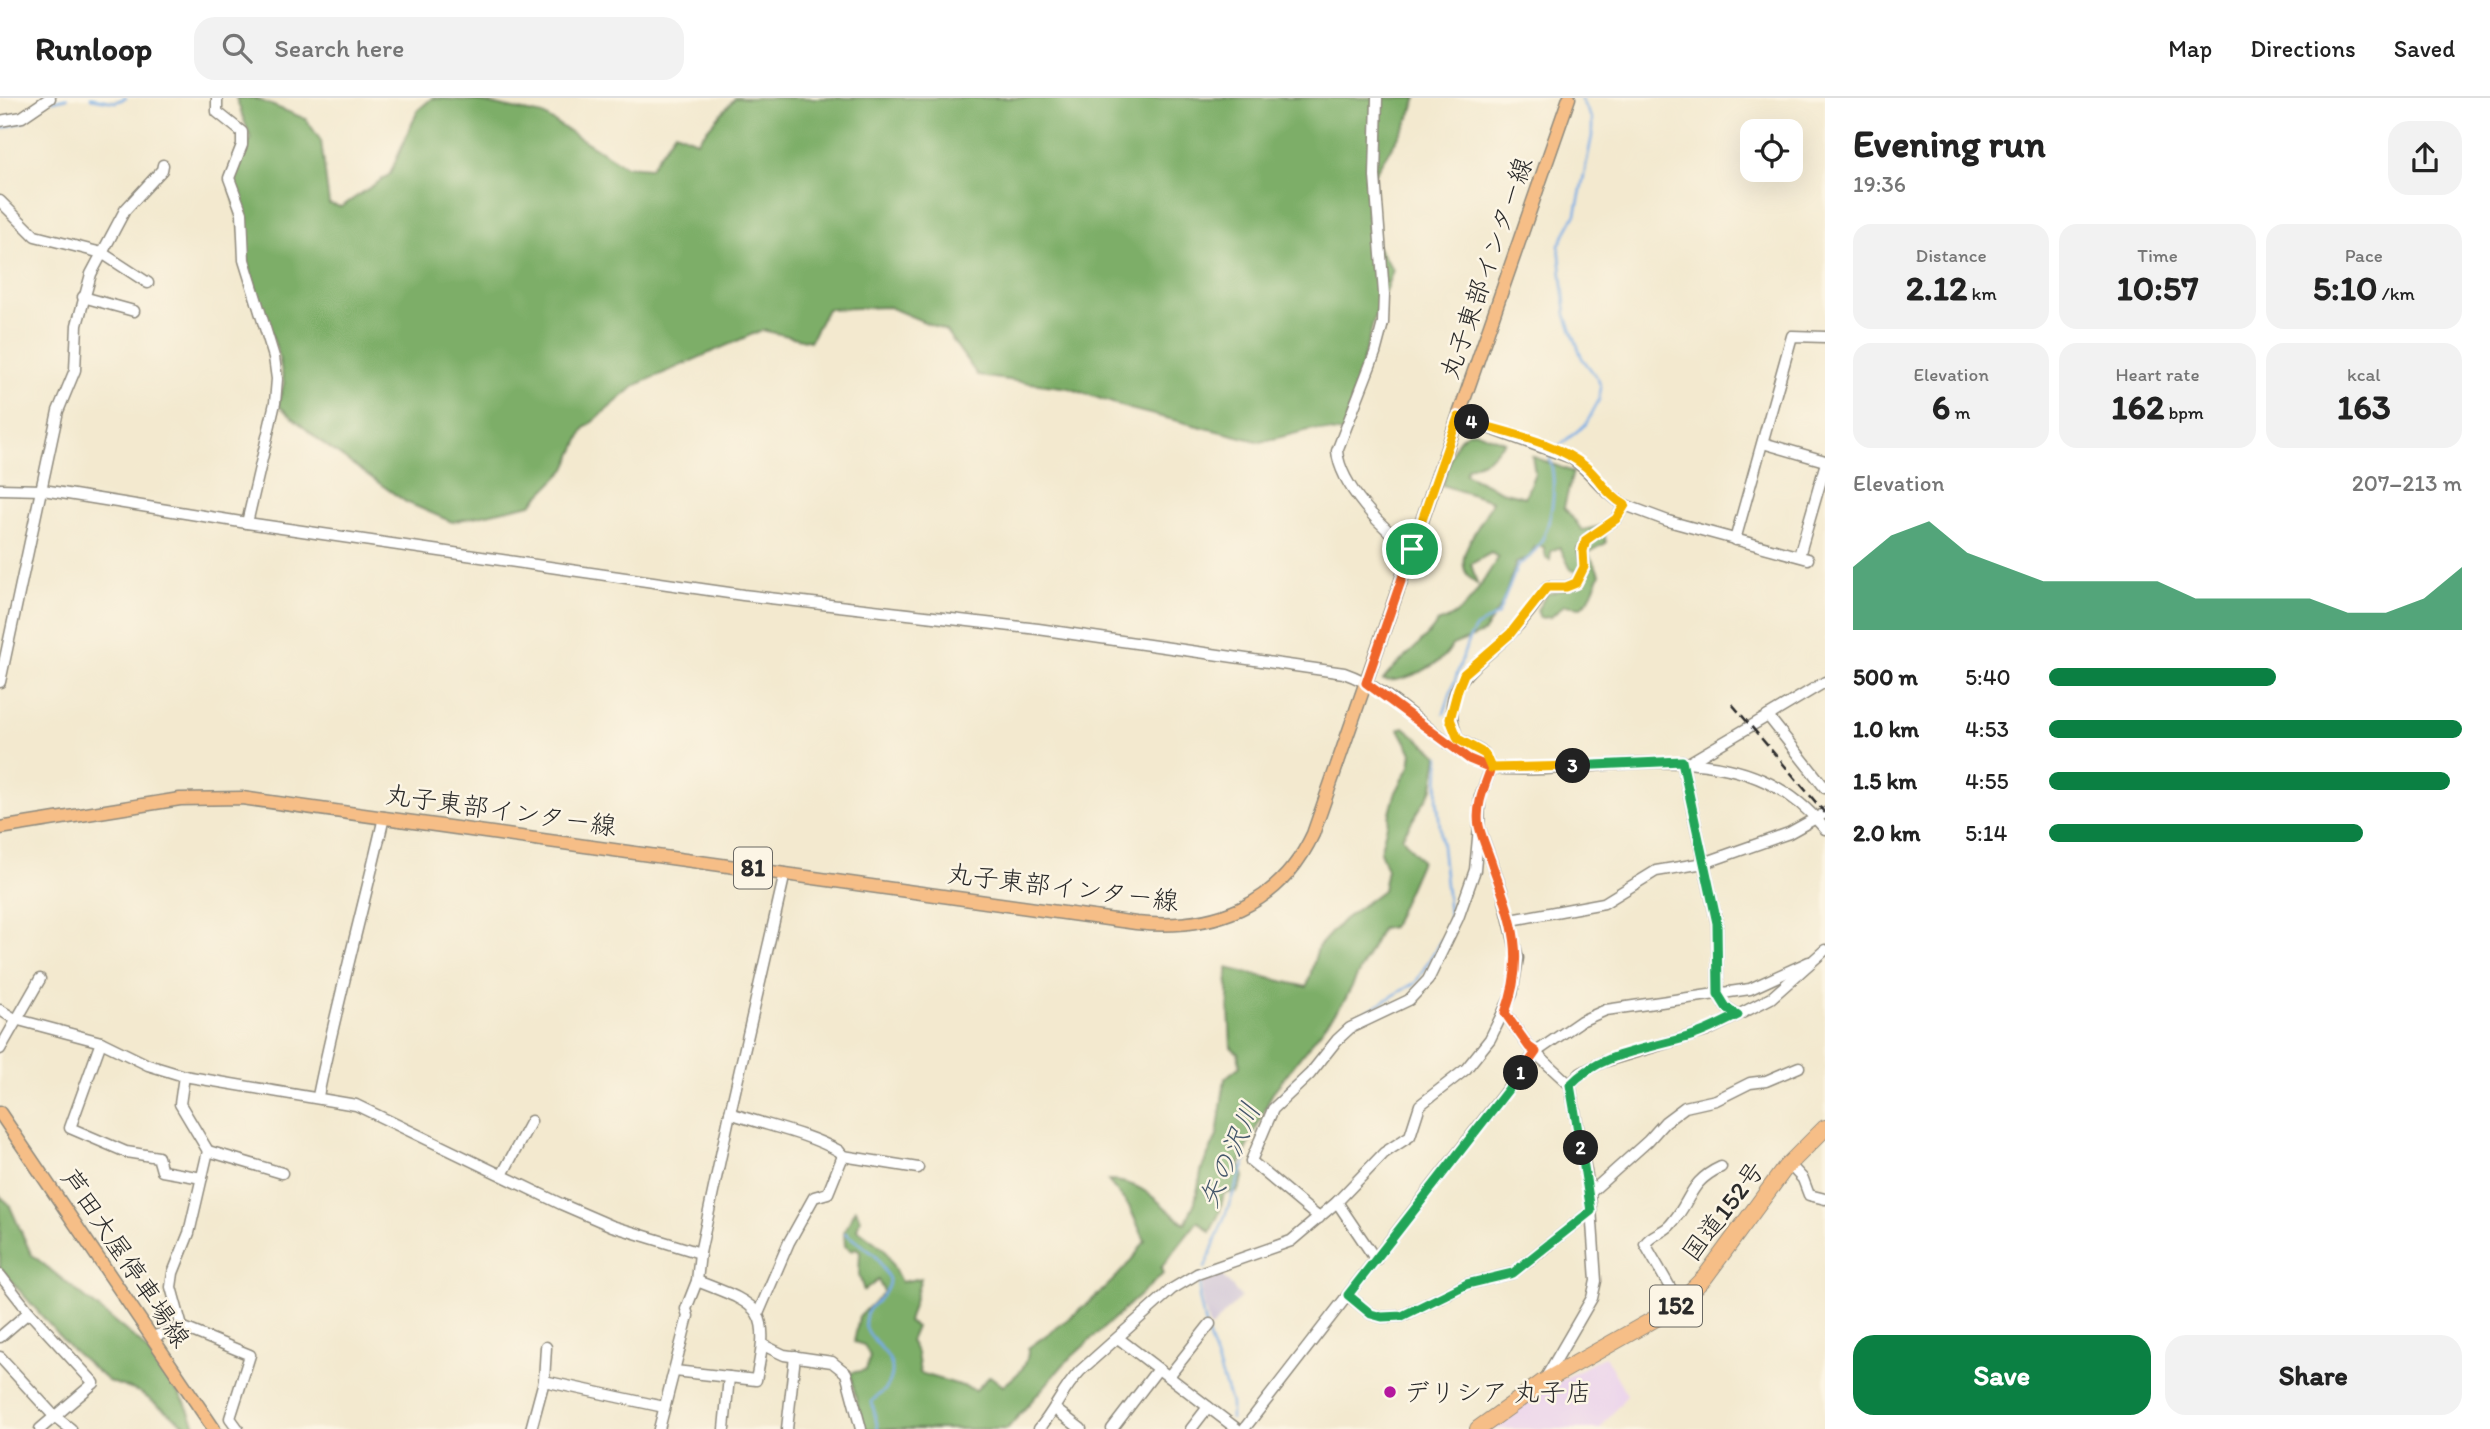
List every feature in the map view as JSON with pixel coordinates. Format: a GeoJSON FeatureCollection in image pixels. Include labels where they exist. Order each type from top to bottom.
{"type":"FeatureCollection","features":[{"type":"Feature","properties":{"kind":"highway","name":"国道152号"},"geometry":{"type":"LineString","coordinates":[[1478,1429],[1543,1382],[1633,1333],[1679,1303],[1705,1277],[1759,1200],[1789,1164],[1825,1128]]}},
{"type":"Feature","properties":{"kind":"main road","name":"丸子東部インター線"},"geometry":{"type":"LineString","coordinates":[[0,828],[203,798],[262,800],[1147,924],[1188,925],[1217,919],[1267,892],[1304,851],[1366,683],[1569,98]]}},
{"type":"Feature","properties":{"kind":"main road","name":"芦田大屋停車場線"},"geometry":{"type":"LineString","coordinates":[[0,1113],[214,1429]]}},
{"type":"Feature","properties":{"kind":"street"},"geometry":{"type":"LineString","coordinates":[[0,121],[22,117],[50,98]]}},
{"type":"Feature","properties":{"kind":"street"},"geometry":{"type":"LineString","coordinates":[[217,98],[217,112],[242,132],[242,145],[229,178],[242,213],[244,260],[274,357],[277,379],[275,402],[247,523]]}},
{"type":"Feature","properties":{"kind":"street"},"geometry":{"type":"LineString","coordinates":[[1377,98],[1375,176],[1384,294],[1383,323],[1375,353],[1337,451],[1338,467],[1345,481],[1398,540],[1412,549]]}},
{"type":"Feature","properties":{"kind":"street"},"geometry":{"type":"LineString","coordinates":[[0,682],[58,411],[75,370],[77,325],[83,297],[125,210],[162,170],[163,165]]}},
{"type":"Feature","properties":{"kind":"street"},"geometry":{"type":"LineString","coordinates":[[0,201],[36,236],[102,253],[148,283]]}},
{"type":"Feature","properties":{"kind":"street"},"geometry":{"type":"LineString","coordinates":[[83,297],[134,311]]}},
{"type":"Feature","properties":{"kind":"street"},"geometry":{"type":"LineString","coordinates":[[1735,540],[1792,336],[1825,337]]}},
{"type":"Feature","properties":{"kind":"street"},"geometry":{"type":"LineString","coordinates":[[1458,417],[1549,447],[1572,458],[1587,468],[1609,496],[1625,505],[1735,540],[1804,557],[1825,464],[1763,443]]}},
{"type":"Feature","properties":{"kind":"street"},"geometry":{"type":"LineString","coordinates":[[0,489],[43,490],[247,523],[743,595],[1024,627],[1344,673],[1366,683],[1469,759],[1491,768],[1686,762],[1717,766],[1756,779],[1791,798],[1821,816],[1825,828]]}},
{"type":"Feature","properties":{"kind":"street"},"geometry":{"type":"LineString","coordinates":[[1319,1218],[1251,1161],[1273,1109],[1310,1074],[1350,1028],[1409,1000],[1427,980],[1458,918],[1475,870],[1480,797],[1491,768],[1485,754],[1458,739],[1450,719],[1464,674],[1510,634],[1547,587],[1566,587],[1576,583],[1584,567],[1583,551],[1586,540],[1616,519],[1625,505]]}},
{"type":"Feature","properties":{"kind":"street"},"geometry":{"type":"LineString","coordinates":[[1686,762],[1825,682]]}},
{"type":"Feature","properties":{"kind":"street"},"geometry":{"type":"LineString","coordinates":[[1768,716],[1825,788]]}},
{"type":"Feature","properties":{"kind":"street"},"geometry":{"type":"LineString","coordinates":[[1686,762],[1717,923],[1718,994],[1726,1007],[1738,1015]]}},
{"type":"Feature","properties":{"kind":"street"},"geometry":{"type":"LineString","coordinates":[[1511,920],[1604,903],[1656,871],[1704,863],[1789,833],[1821,816]]}},
{"type":"Feature","properties":{"kind":"street"},"geometry":{"type":"LineString","coordinates":[[318,1096],[334,1017],[345,985],[384,817]]}},
{"type":"Feature","properties":{"kind":"street"},"geometry":{"type":"LineString","coordinates":[[1039,1429],[1055,1409],[1067,1385],[1171,1289],[1197,1274],[1291,1241],[1337,1202],[1384,1153],[1410,1136],[1420,1105],[1466,1069],[1505,1013],[1518,966],[1511,920],[1479,827]]}},
{"type":"Feature","properties":{"kind":"street"},"geometry":{"type":"LineString","coordinates":[[659,1429],[676,1371],[688,1316],[686,1309],[697,1281],[700,1254],[730,1113],[785,873]]}},
{"type":"Feature","properties":{"kind":"street"},"geometry":{"type":"LineString","coordinates":[[1570,1085],[1581,1073],[1603,1062],[1707,1031],[1771,998],[1825,950]]}},
{"type":"Feature","properties":{"kind":"street"},"geometry":{"type":"LineString","coordinates":[[1118,1338],[1236,1427],[1348,1295],[1536,1052],[1562,1032],[1606,1010],[1750,989],[1810,962]]}},
{"type":"Feature","properties":{"kind":"street"},"geometry":{"type":"LineString","coordinates":[[0,1049],[40,979]]}},
{"type":"Feature","properties":{"kind":"street"},"geometry":{"type":"LineString","coordinates":[[0,1010],[15,1019],[101,1042],[148,1065],[184,1076],[318,1096],[377,1112],[502,1175],[612,1226],[700,1254]]}},
{"type":"Feature","properties":{"kind":"street"},"geometry":{"type":"LineString","coordinates":[[1505,1013],[1529,1047],[1570,1085],[1590,1194],[1596,1281],[1592,1298],[1543,1382]]}},
{"type":"Feature","properties":{"kind":"street"},"geometry":{"type":"LineString","coordinates":[[101,1042],[70,1128],[126,1152],[158,1157],[162,1171],[202,1178]]}},
{"type":"Feature","properties":{"kind":"street"},"geometry":{"type":"LineString","coordinates":[[1590,1194],[1665,1122],[1685,1107],[1716,1100],[1750,1083],[1766,1081],[1799,1067]]}},
{"type":"Feature","properties":{"kind":"street"},"geometry":{"type":"LineString","coordinates":[[184,1076],[180,1104],[208,1151],[282,1173]]}},
{"type":"Feature","properties":{"kind":"street"},"geometry":{"type":"LineString","coordinates":[[730,1113],[762,1125],[800,1132],[839,1151],[843,1156],[918,1168]]}},
{"type":"Feature","properties":{"kind":"street"},"geometry":{"type":"LineString","coordinates":[[502,1175],[531,1121]]}},
{"type":"Feature","properties":{"kind":"street"},"geometry":{"type":"LineString","coordinates":[[182,1326],[171,1287],[173,1273],[189,1233],[208,1151]]}},
{"type":"Feature","properties":{"kind":"street"},"geometry":{"type":"LineString","coordinates":[[758,1314],[789,1242],[814,1197],[828,1193],[843,1156]]}},
{"type":"Feature","properties":{"kind":"street"},"geometry":{"type":"LineString","coordinates":[[1789,1164],[1803,1180],[1810,1195],[1825,1199]]}},
{"type":"Feature","properties":{"kind":"street"},"geometry":{"type":"LineString","coordinates":[[1679,1303],[1645,1244],[1671,1225],[1685,1199],[1704,1175],[1721,1167]]}},
{"type":"Feature","properties":{"kind":"street"},"geometry":{"type":"LineString","coordinates":[[1337,1202],[1376,1260]]}},
{"type":"Feature","properties":{"kind":"street"},"geometry":{"type":"LineString","coordinates":[[1348,1295],[1371,1314],[1382,1317],[1402,1316],[1467,1284],[1513,1273],[1591,1211]]}},
{"type":"Feature","properties":{"kind":"street"},"geometry":{"type":"LineString","coordinates":[[0,1275],[29,1312],[94,1382],[40,1429]]}},
{"type":"Feature","properties":{"kind":"street"},"geometry":{"type":"LineString","coordinates":[[676,1371],[756,1380],[763,1345],[758,1314],[746,1300],[697,1281]]}},
{"type":"Feature","properties":{"kind":"street"},"geometry":{"type":"LineString","coordinates":[[0,1338],[29,1312]]}},
{"type":"Feature","properties":{"kind":"street"},"geometry":{"type":"LineString","coordinates":[[152,1337],[182,1326],[250,1355],[230,1418],[238,1429]]}},
{"type":"Feature","properties":{"kind":"street"},"geometry":{"type":"LineString","coordinates":[[1169,1376],[1208,1327]]}},
{"type":"Feature","properties":{"kind":"street"},"geometry":{"type":"LineString","coordinates":[[763,1345],[785,1355],[832,1362],[846,1373],[861,1429]]}},
{"type":"Feature","properties":{"kind":"street"},"geometry":{"type":"LineString","coordinates":[[531,1429],[544,1381],[546,1347]]}},
{"type":"Feature","properties":{"kind":"street"},"geometry":{"type":"LineString","coordinates":[[787,1429],[795,1356]]}},
{"type":"Feature","properties":{"kind":"street"},"geometry":{"type":"LineString","coordinates":[[0,1357],[54,1416],[71,1429]]}},
{"type":"Feature","properties":{"kind":"street"},"geometry":{"type":"LineString","coordinates":[[1112,1429],[1158,1369]]}},
{"type":"Feature","properties":{"kind":"street"},"geometry":{"type":"LineString","coordinates":[[724,1429],[729,1377]]}},
{"type":"Feature","properties":{"kind":"street"},"geometry":{"type":"LineString","coordinates":[[544,1381],[664,1406]]}},
{"type":"Feature","properties":{"kind":"street"},"geometry":{"type":"LineString","coordinates":[[1191,1429],[1208,1407]]}},
{"type":"Feature","properties":{"kind":"street"},"geometry":{"type":"LineString","coordinates":[[1055,1409],[1081,1429]]}},
{"type":"Feature","properties":{"kind":"shaded area"},"geometry":{"type":"Polygon","coordinates":[[[1218,1271],[1241,1297],[1210,1329],[1201,1296],[1203,1281],[1206,1274],[1218,1271]]]}},
{"type":"Feature","properties":{"kind":"shaded area"},"geometry":{"type":"Polygon","coordinates":[[[1605,1356],[1627,1395],[1600,1429],[1487,1429],[1538,1393],[1605,1356]]]}},
{"type":"Feature","properties":{"kind":"green space"},"geometry":{"type":"Polygon","coordinates":[[[236,98],[254,98],[306,119],[321,141],[329,204],[341,207],[390,174],[418,110],[432,98],[476,101],[543,115],[625,166],[650,168],[675,132],[697,141],[735,98],[1417,98],[1406,125],[1367,185],[1368,234],[1393,270],[1373,323],[1343,433],[1313,429],[1261,442],[1130,409],[1069,388],[978,376],[946,331],[889,307],[827,309],[810,341],[762,330],[636,385],[584,429],[566,469],[531,504],[452,522],[406,502],[321,442],[278,405],[284,383],[278,353],[251,276],[230,180],[251,139],[236,98]]]}},
{"type":"Feature","properties":{"kind":"green space"},"geometry":{"type":"Polygon","coordinates":[[[1474,431],[1505,442],[1488,459],[1467,468],[1465,474],[1501,491],[1525,497],[1535,473],[1532,456],[1573,472],[1564,507],[1582,530],[1603,526],[1606,543],[1588,553],[1600,574],[1589,599],[1581,607],[1564,605],[1551,617],[1540,618],[1537,610],[1547,594],[1582,584],[1580,572],[1571,570],[1560,547],[1551,551],[1550,560],[1546,558],[1544,547],[1535,546],[1530,557],[1516,563],[1503,602],[1483,633],[1452,645],[1441,659],[1412,676],[1383,680],[1437,623],[1458,613],[1466,605],[1499,557],[1491,553],[1471,564],[1477,584],[1468,575],[1464,555],[1492,501],[1442,485],[1456,444],[1467,433],[1474,431]]]}},
{"type":"Feature","properties":{"kind":"green space"},"geometry":{"type":"Polygon","coordinates":[[[1404,727],[1438,755],[1433,788],[1402,837],[1421,861],[1392,927],[1381,929],[1345,1000],[1273,1092],[1239,1166],[1244,1176],[1237,1192],[1224,1193],[1219,1214],[1210,1232],[1198,1221],[1161,1268],[1163,1274],[1064,1364],[1007,1429],[863,1429],[850,1373],[866,1370],[870,1356],[864,1345],[854,1342],[859,1317],[884,1292],[878,1280],[864,1291],[859,1275],[860,1251],[856,1248],[852,1251],[845,1246],[844,1232],[856,1209],[860,1219],[857,1229],[885,1250],[901,1282],[921,1278],[908,1322],[916,1327],[910,1341],[917,1353],[920,1373],[976,1390],[990,1376],[1003,1386],[1013,1378],[1024,1365],[1028,1348],[1107,1287],[1145,1241],[1129,1206],[1108,1181],[1141,1189],[1185,1224],[1195,1202],[1202,1168],[1217,1136],[1225,1078],[1240,1066],[1238,1053],[1231,1047],[1227,968],[1307,987],[1318,947],[1343,920],[1383,890],[1387,869],[1380,852],[1395,794],[1410,766],[1412,753],[1399,729],[1404,727]]]}},
{"type":"Feature","properties":{"kind":"green space"},"geometry":{"type":"Polygon","coordinates":[[[0,1196],[9,1204],[31,1254],[142,1344],[185,1402],[196,1428],[190,1428],[139,1392],[108,1381],[69,1347],[0,1268],[0,1196]]]}},
{"type":"Feature","properties":{"kind":"waterway"},"geometry":{"type":"LineString","coordinates":[[53,101],[67,98]]}},
{"type":"Feature","properties":{"kind":"waterway"},"geometry":{"type":"LineString","coordinates":[[91,98],[115,102],[126,98]]}},
{"type":"Feature","properties":{"kind":"waterway","name":"矢の沢川"},"geometry":{"type":"LineString","coordinates":[[1555,449],[1586,424],[1599,400],[1601,388],[1598,379],[1582,358],[1566,315],[1559,245],[1576,214],[1592,136],[1592,119],[1580,98]]}},
{"type":"Feature","properties":{"kind":"waterway"},"geometry":{"type":"LineString","coordinates":[[0,129],[25,121]]}},
{"type":"Feature","properties":{"kind":"waterway","name":"矢の沢川"},"geometry":{"type":"LineString","coordinates":[[1444,713],[1468,641],[1476,627],[1498,615],[1518,565],[1529,557],[1545,533],[1553,502],[1552,455]]}},
{"type":"Feature","properties":{"kind":"waterway","name":"矢の沢川"},"geometry":{"type":"LineString","coordinates":[[1440,756],[1437,798],[1450,923]]}},
{"type":"Feature","properties":{"kind":"waterway","name":"矢の沢川"},"geometry":{"type":"LineString","coordinates":[[1268,1109],[1344,1025],[1416,982],[1442,939]]}},
{"type":"Feature","properties":{"kind":"waterway","name":"矢の沢川"},"geometry":{"type":"LineString","coordinates":[[1205,1268],[1246,1160]]}},
{"type":"Feature","properties":{"kind":"waterway"},"geometry":{"type":"LineString","coordinates":[[845,1233],[875,1255],[889,1279],[886,1291],[870,1309],[865,1320],[870,1335],[892,1365],[892,1375],[887,1387],[872,1402],[878,1429]]}},
{"type":"Feature","properties":{"kind":"waterway","name":"矢の沢川"},"geometry":{"type":"LineString","coordinates":[[1201,1277],[1199,1297],[1205,1325]]}},
{"type":"Feature","properties":{"kind":"waterway","name":"矢の沢川"},"geometry":{"type":"LineString","coordinates":[[1207,1332],[1231,1403],[1231,1419]]}},
{"type":"Feature","properties":{"kind":"railway"},"geometry":{"type":"LineString","coordinates":[[1732,704],[1825,813]]}},
{"type":"Feature","properties":{"kind":"place","name":"デリシア 丸子店"},"geometry":{"type":"Point","coordinates":[1390,1392]}},
{"type":"Feature","properties":{"kind":"route"},"geometry":{"type":"LineString","coordinates":[[1412,549],[1366,683],[1469,759],[1491,768],[1480,797],[1479,827],[1511,920],[1518,958],[1517,974],[1505,1013],[1529,1047],[1536,1052],[1348,1295],[1371,1314],[1382,1317],[1402,1316],[1467,1284],[1513,1273],[1591,1211],[1570,1085],[1581,1073],[1632,1052],[1707,1031],[1738,1015],[1726,1007],[1718,994],[1717,923],[1713,914],[1698,824],[1682,761],[1491,768],[1485,754],[1458,739],[1450,719],[1464,674],[1510,634],[1547,587],[1566,587],[1576,583],[1584,567],[1583,551],[1586,540],[1616,519],[1625,505],[1609,496],[1587,468],[1572,458],[1549,447],[1458,417],[1412,549]]}}]}
